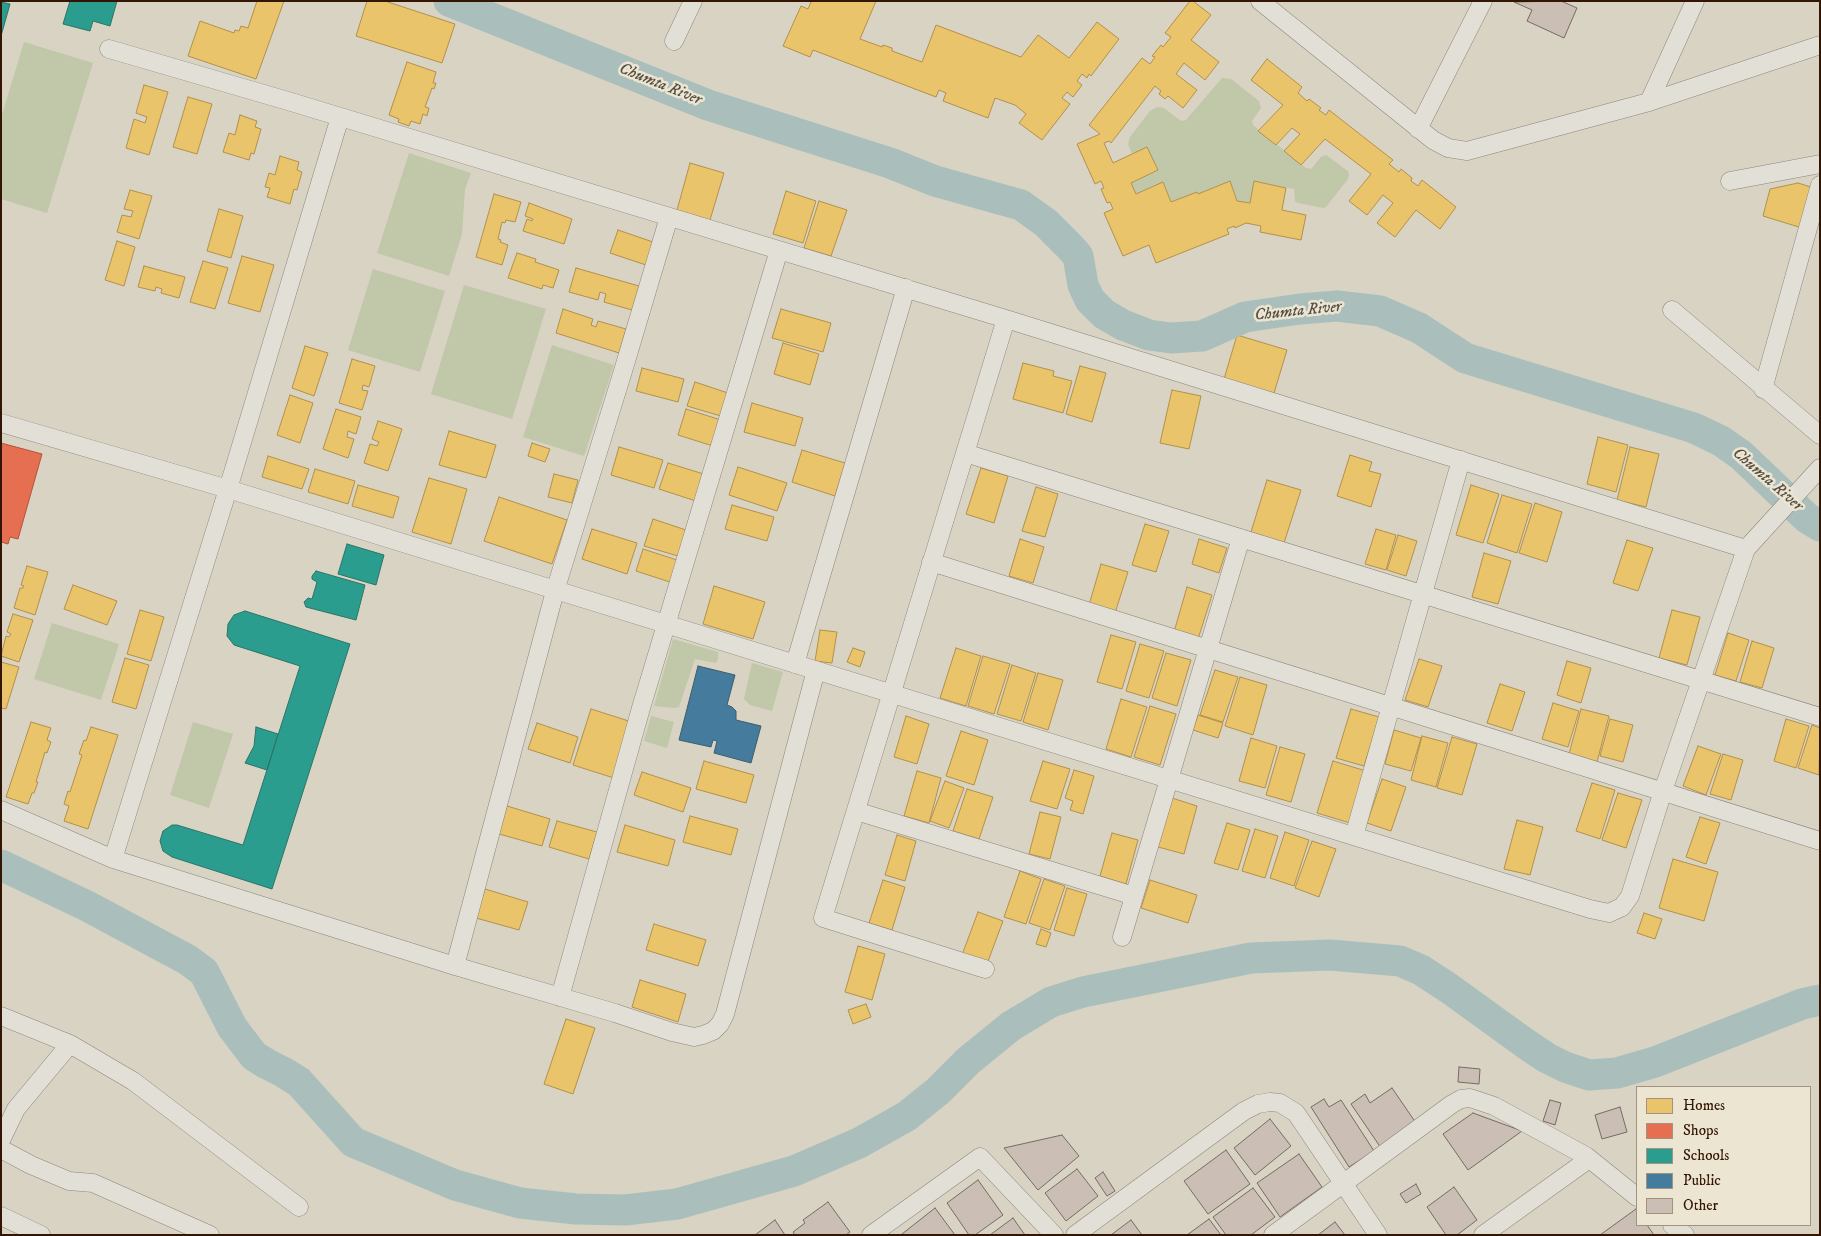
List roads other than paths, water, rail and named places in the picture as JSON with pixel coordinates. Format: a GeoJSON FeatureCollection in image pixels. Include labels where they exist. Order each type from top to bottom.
{"type":"FeatureCollection","features":[{"type":"Feature","properties":{"kind":"street"},"geometry":{"type":"LineString","coordinates":[[674,42],[693,1]]}},
{"type":"Feature","properties":{"kind":"street"},"geometry":{"type":"LineString","coordinates":[[1418,129],[1483,1]]}},
{"type":"Feature","properties":{"kind":"street"},"geometry":{"type":"LineString","coordinates":[[1649,102],[1694,1]]}},
{"type":"Feature","properties":{"kind":"street"},"geometry":{"type":"LineString","coordinates":[[1269,5],[1418,129],[1440,145],[1458,151],[1467,151],[1649,102],[1820,45]]}},
{"type":"Feature","properties":{"kind":"street"},"geometry":{"type":"LineString","coordinates":[[109,49],[906,288],[1746,549]]}},
{"type":"Feature","properties":{"kind":"street"},"geometry":{"type":"LineString","coordinates":[[113,859],[228,489],[340,117]]}},
{"type":"Feature","properties":{"kind":"street"},"geometry":{"type":"LineString","coordinates":[[1730,181],[1820,164]]}},
{"type":"Feature","properties":{"kind":"street"},"geometry":{"type":"LineString","coordinates":[[1763,389],[1820,184]]}},
{"type":"Feature","properties":{"kind":"street"},"geometry":{"type":"LineString","coordinates":[[455,966],[555,591],[621,380],[669,216]]}},
{"type":"Feature","properties":{"kind":"street"},"geometry":{"type":"LineString","coordinates":[[560,997],[638,718],[779,250]]}},
{"type":"Feature","properties":{"kind":"street"},"geometry":{"type":"LineString","coordinates":[[795,664],[906,288]]}},
{"type":"Feature","properties":{"kind":"street"},"geometry":{"type":"LineString","coordinates":[[1672,310],[1820,436]]}},
{"type":"Feature","properties":{"kind":"street"},"geometry":{"type":"LineString","coordinates":[[985,969],[823,918],[1006,319]]}},
{"type":"Feature","properties":{"kind":"street"},"geometry":{"type":"LineString","coordinates":[[1,423],[228,489],[1590,909],[1609,913],[1622,908],[1630,896],[1663,791],[1746,549],[1820,468]]}},
{"type":"Feature","properties":{"kind":"street"},"geometry":{"type":"LineString","coordinates":[[965,453],[1820,717]]}},
{"type":"Feature","properties":{"kind":"street"},"geometry":{"type":"LineString","coordinates":[[1354,836],[1461,460]]}},
{"type":"Feature","properties":{"kind":"street"},"geometry":{"type":"LineString","coordinates":[[1122,937],[1241,538]]}},
{"type":"Feature","properties":{"kind":"street"},"geometry":{"type":"LineString","coordinates":[[932,562],[1820,840]]}},
{"type":"Feature","properties":{"kind":"street"},"geometry":{"type":"LineString","coordinates":[[1,810],[113,859],[686,1036],[703,1035],[713,1031],[720,1024],[725,1014],[816,670]]}},
{"type":"Feature","properties":{"kind":"street"},"geometry":{"type":"LineString","coordinates":[[856,811],[1134,896]]}},
{"type":"Feature","properties":{"kind":"street"},"geometry":{"type":"LineString","coordinates":[[1,1016],[70,1044],[133,1081],[299,1208]]}},
{"type":"Feature","properties":{"kind":"street"},"geometry":{"type":"LineString","coordinates":[[1,1140],[16,1109],[70,1044]]}},
{"type":"Feature","properties":{"kind":"street"},"geometry":{"type":"LineString","coordinates":[[1273,1235],[1452,1104],[1461,1099],[1470,1098],[1494,1106],[1590,1159],[1636,1196]]}},
{"type":"Feature","properties":{"kind":"street"},"geometry":{"type":"LineString","coordinates":[[1075,1235],[1244,1112],[1258,1104],[1270,1102],[1280,1103],[1296,1113],[1378,1235]]}},
{"type":"Feature","properties":{"kind":"street"},"geometry":{"type":"LineString","coordinates":[[1,1149],[31,1166],[69,1181],[94,1184],[210,1235]]}},
{"type":"Feature","properties":{"kind":"street"},"geometry":{"type":"LineString","coordinates":[[871,1235],[980,1157],[1054,1235]]}},
{"type":"Feature","properties":{"kind":"street"},"geometry":{"type":"LineString","coordinates":[[1483,1235],[1590,1159]]}},
{"type":"Feature","properties":{"kind":"street"},"geometry":{"type":"LineString","coordinates":[[1,1216],[41,1235]]}},
{"type":"Feature","properties":{"kind":"waterway","name":"Chumta River"},"geometry":{"type":"LineString","coordinates":[[449,1],[708,105],[890,163],[935,181],[1021,205],[1046,223],[1078,256],[1083,285],[1090,300],[1104,314],[1123,325],[1149,335],[1171,338],[1202,336],[1245,317],[1300,309],[1337,306],[1380,311],[1419,328],[1465,358],[1694,428],[1721,441],[1741,455],[1807,518],[1820,526]]}},
{"type":"Feature","properties":{"kind":"waterway"},"geometry":{"type":"LineString","coordinates":[[1,865],[87,906],[188,960],[204,972],[232,1027],[254,1056],[299,1082],[353,1142],[455,1185],[520,1203],[576,1209],[625,1210],[677,1204],[794,1171],[859,1143],[907,1116],[938,1091],[968,1061],[1011,1026],[1051,1002],[1083,992],[1251,958],[1330,955],[1400,961],[1421,970],[1450,989],[1547,1058],[1565,1067],[1589,1075],[1617,1073],[1655,1062],[1802,1004],[1820,1000]]}}]}
